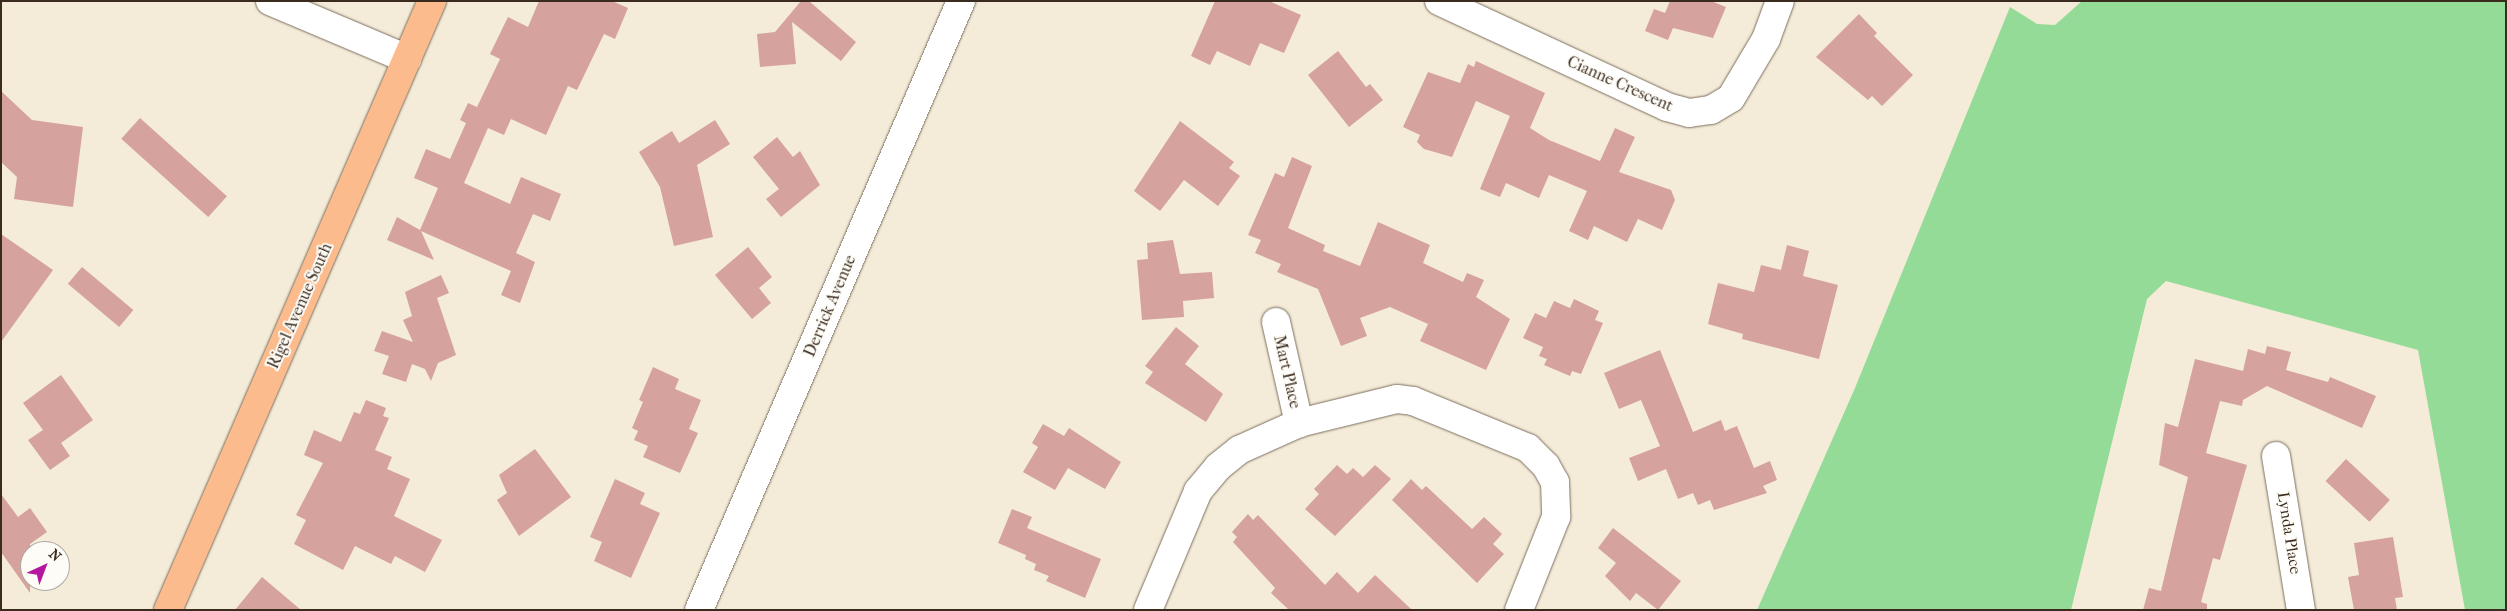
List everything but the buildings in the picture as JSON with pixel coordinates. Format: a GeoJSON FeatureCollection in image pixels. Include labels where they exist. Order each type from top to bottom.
{"type":"FeatureCollection","features":[{"type":"Feature","properties":{"kind":"main road","name":"Rigel Avenue South"},"geometry":{"type":"LineString","coordinates":[[168,610],[432,1]]}},
{"type":"Feature","properties":{"kind":"street"},"geometry":{"type":"LineString","coordinates":[[270,1],[407,59]]}},
{"type":"Feature","properties":{"kind":"street","name":"Derrick Avenue"},"geometry":{"type":"LineString","coordinates":[[699,610],[961,1]]}},
{"type":"Feature","properties":{"kind":"street","name":"Cianne Crescent"},"geometry":{"type":"LineString","coordinates":[[1439,1],[1667,107],[1689,113],[1711,110],[1731,98],[1766,39],[1780,1]]}},
{"type":"Feature","properties":{"kind":"street","name":"Mart Place"},"geometry":{"type":"LineString","coordinates":[[1276,322],[1299,423]]}},
{"type":"Feature","properties":{"kind":"street"},"geometry":{"type":"LineString","coordinates":[[1148,610],[1198,491],[1239,450],[1299,423],[1380,400],[1413,401],[1537,455],[1555,482],[1556,517],[1519,610]]}},
{"type":"Feature","properties":{"kind":"street","name":"Lynda Place"},"geometry":{"type":"LineString","coordinates":[[2276,456],[2301,610]]}},
{"type":"Feature","properties":{"kind":"green space"},"geometry":{"type":"Polygon","coordinates":[[[2082,1],[2506,1],[2506,610],[2465,610],[2418,350],[2166,281],[2147,299],[2071,610],[1757,610],[1855,388],[2010,7],[2037,24],[2055,25],[2082,1]]]}}]}
